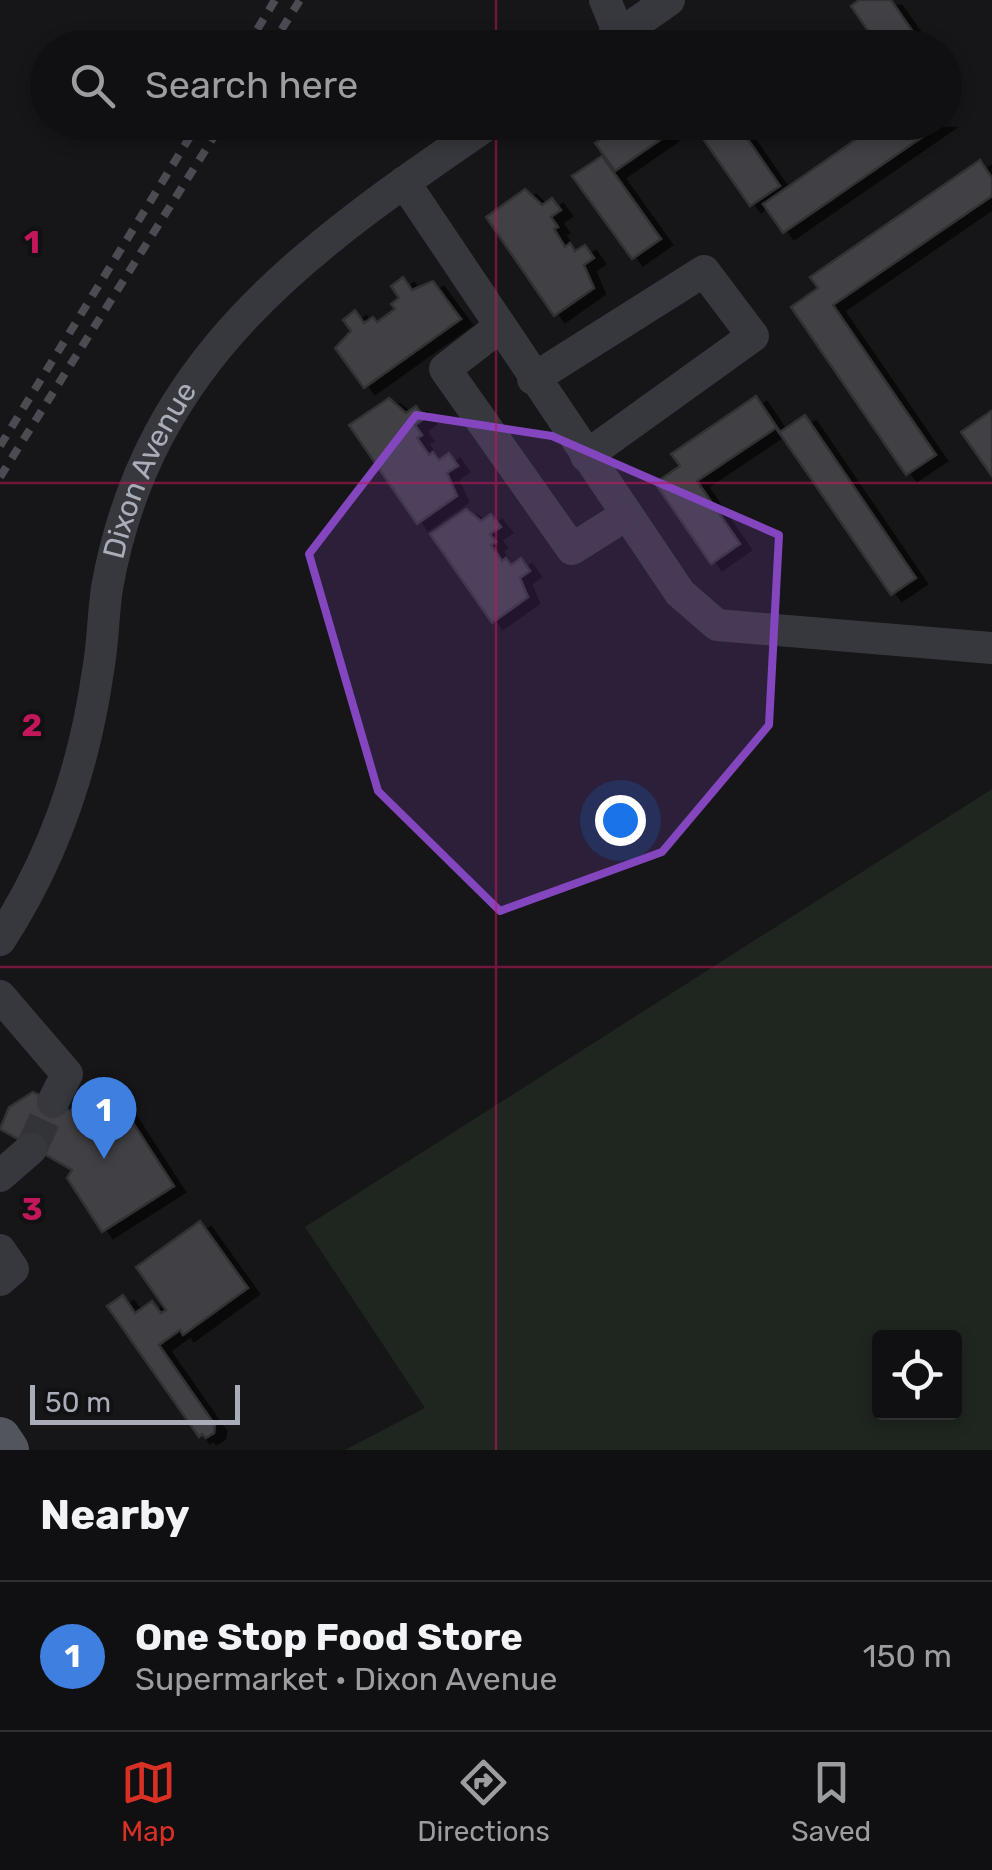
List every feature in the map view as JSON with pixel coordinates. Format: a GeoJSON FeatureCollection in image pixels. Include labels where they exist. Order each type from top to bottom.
{"type":"FeatureCollection","features":[{"type":"Feature","properties":{"kind":"main road"},"geometry":{"type":"LineString","coordinates":[[0,1438],[8,1450]]}},
{"type":"Feature","properties":{"kind":"street"},"geometry":{"type":"LineString","coordinates":[[605,0],[609,30]]}},
{"type":"Feature","properties":{"kind":"street"},"geometry":{"type":"LineString","coordinates":[[626,30],[669,0]]}},
{"type":"Feature","properties":{"kind":"street","name":"Dixon Avenue"},"geometry":{"type":"LineString","coordinates":[[0,940],[32,891],[72,798],[128,502],[163,424],[203,363],[255,300],[404,182],[464,140]]}},
{"type":"Feature","properties":{"kind":"street"},"geometry":{"type":"LineString","coordinates":[[404,182],[498,328],[680,593],[717,624],[992,648]]}},
{"type":"Feature","properties":{"kind":"street"},"geometry":{"type":"LineString","coordinates":[[533,379],[704,271],[754,336],[586,456]]}},
{"type":"Feature","properties":{"kind":"street"},"geometry":{"type":"LineString","coordinates":[[498,328],[444,368],[572,549],[626,515]]}},
{"type":"Feature","properties":{"kind":"street"},"geometry":{"type":"LineString","coordinates":[[0,996],[67,1074],[54,1102]]}},
{"type":"Feature","properties":{"kind":"street"},"geometry":{"type":"LineString","coordinates":[[0,1176],[31,1149]]}},
{"type":"Feature","properties":{"kind":"street"},"geometry":{"type":"LineString","coordinates":[[0,1250],[13,1269],[0,1280]]}},
{"type":"Feature","properties":{"kind":"highlighted area"},"geometry":{"type":"Polygon","coordinates":[[[416,415],[552,436],[779,535],[769,725],[662,852],[500,911],[378,791],[309,554],[416,415]]]}},
{"type":"Feature","properties":{"kind":"shaded area"},"geometry":{"type":"Polygon","coordinates":[[[992,789],[992,1450],[345,1450],[425,1408],[305,1227],[992,789]]]}},
{"type":"Feature","properties":{"kind":"building"},"geometry":{"type":"Polygon","coordinates":[[[859,0],[891,0],[912,30],[868,30],[851,6],[859,0]]]}},
{"type":"Feature","properties":{"kind":"building"},"geometry":{"type":"Polygon","coordinates":[[[599,140],[660,140],[615,171],[595,143],[599,140]]]}},
{"type":"Feature","properties":{"kind":"building"},"geometry":{"type":"Polygon","coordinates":[[[704,140],[748,140],[780,186],[750,206],[704,140]]]}},
{"type":"Feature","properties":{"kind":"building"},"geometry":{"type":"Polygon","coordinates":[[[855,140],[918,140],[783,233],[763,204],[855,140]]]}},
{"type":"Feature","properties":{"kind":"building"},"geometry":{"type":"Polygon","coordinates":[[[602,156],[661,239],[632,259],[572,176],[602,156]]]}},
{"type":"Feature","properties":{"kind":"building"},"geometry":{"type":"Polygon","coordinates":[[[980,160],[992,178],[992,196],[833,305],[936,455],[906,475],[791,307],[818,288],[810,277],[980,160]]]}},
{"type":"Feature","properties":{"kind":"building"},"geometry":{"type":"Polygon","coordinates":[[[525,189],[542,205],[552,198],[561,210],[551,217],[565,247],[570,243],[575,251],[585,245],[594,258],[584,265],[594,288],[554,316],[486,217],[525,189]]]}},
{"type":"Feature","properties":{"kind":"building"},"geometry":{"type":"Polygon","coordinates":[[[403,277],[412,290],[433,281],[461,319],[364,388],[335,348],[351,331],[343,320],[355,310],[364,323],[373,317],[377,322],[395,309],[391,304],[399,298],[391,286],[403,277]]]}},
{"type":"Feature","properties":{"kind":"building"},"geometry":{"type":"Polygon","coordinates":[[[756,396],[780,432],[805,415],[916,578],[891,595],[776,428],[697,481],[740,544],[711,564],[655,483],[680,466],[671,454],[756,396]]]}},
{"type":"Feature","properties":{"kind":"building"},"geometry":{"type":"Polygon","coordinates":[[[389,398],[406,413],[416,406],[425,418],[415,425],[422,435],[417,438],[429,455],[433,452],[439,460],[449,453],[458,466],[447,473],[457,496],[417,524],[349,425],[389,398]]]}},
{"type":"Feature","properties":{"kind":"building"},"geometry":{"type":"Polygon","coordinates":[[[992,413],[992,476],[961,432],[992,413]]]}},
{"type":"Feature","properties":{"kind":"building"},"geometry":{"type":"Polygon","coordinates":[[[466,509],[481,521],[491,514],[501,527],[490,534],[496,542],[491,545],[502,561],[506,558],[511,565],[521,558],[530,571],[520,578],[528,597],[492,623],[430,534],[466,509]]]}},
{"type":"Feature","properties":{"kind":"building"},"geometry":{"type":"Polygon","coordinates":[[[33,1092],[98,1124],[101,1114],[119,1101],[174,1186],[102,1232],[67,1178],[72,1170],[0,1129],[9,1107],[33,1092]]]}},
{"type":"Feature","properties":{"kind":"building"},"geometry":{"type":"Polygon","coordinates":[[[200,1221],[248,1288],[183,1335],[180,1330],[159,1345],[215,1425],[214,1433],[206,1438],[202,1434],[199,1437],[107,1306],[123,1295],[135,1313],[152,1301],[161,1313],[166,1310],[136,1267],[200,1221]]]}},
{"type":"Feature","properties":{"kind":"tunnel"},"geometry":{"type":"LineString","coordinates":[[31,1149],[53,1102]]}},
{"type":"Feature","properties":{"kind":"railway"},"geometry":{"type":"LineString","coordinates":[[257,30],[275,0]]}},
{"type":"Feature","properties":{"kind":"railway"},"geometry":{"type":"LineString","coordinates":[[281,30],[300,0]]}},
{"type":"Feature","properties":{"kind":"railway"},"geometry":{"type":"LineString","coordinates":[[0,446],[188,140]]}},
{"type":"Feature","properties":{"kind":"railway"},"geometry":{"type":"LineString","coordinates":[[0,477],[212,140]]}},
{"type":"Feature","properties":{"kind":"place","name":"One Stop Food Store"},"geometry":{"type":"Point","coordinates":[104,1159]}}]}
